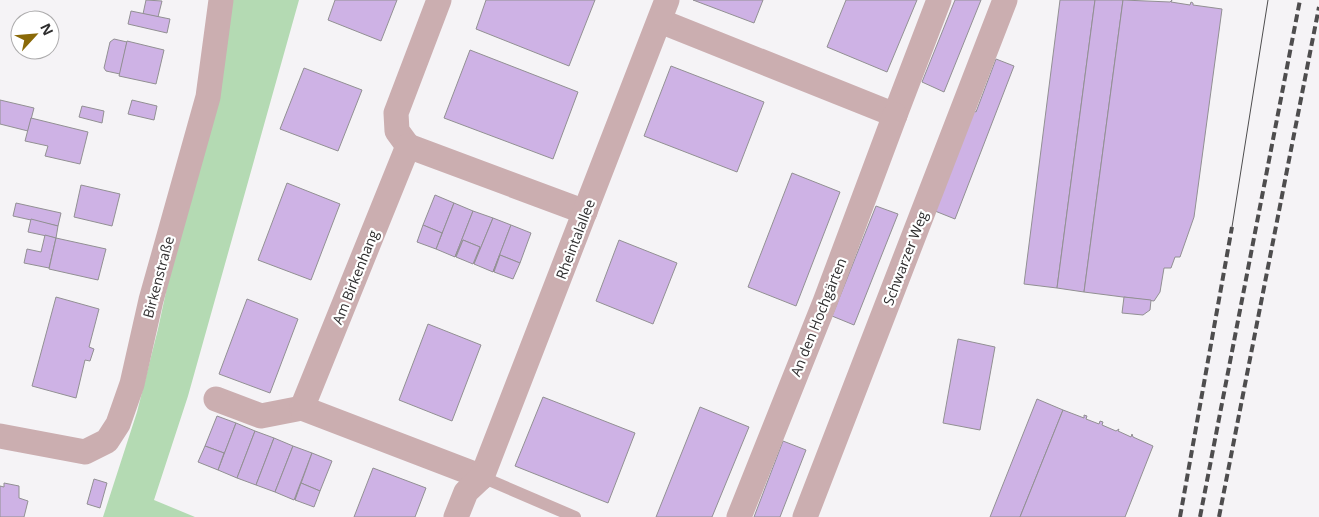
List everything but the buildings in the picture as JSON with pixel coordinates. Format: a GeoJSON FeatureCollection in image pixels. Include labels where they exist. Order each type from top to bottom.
{"type":"FeatureCollection","features":[{"type":"Feature","properties":{"kind":"street","name":"Birkenstraße"},"geometry":{"type":"LineString","coordinates":[[0,436],[85,452],[107,441],[118,424],[132,384],[151,300],[208,97],[221,0]]}},
{"type":"Feature","properties":{"kind":"street"},"geometry":{"type":"LineString","coordinates":[[439,0],[396,113],[397,131],[408,146],[585,212]]}},
{"type":"Feature","properties":{"kind":"street","name":"An den Hochgärten"},"geometry":{"type":"LineString","coordinates":[[738,517],[825,302],[939,0]]}},
{"type":"Feature","properties":{"kind":"street","name":"Schwarzer Weg"},"geometry":{"type":"LineString","coordinates":[[805,517],[1006,0]]}},
{"type":"Feature","properties":{"kind":"street"},"geometry":{"type":"LineString","coordinates":[[664,10],[895,115]]}},
{"type":"Feature","properties":{"kind":"street","name":"Rheintalallee"},"geometry":{"type":"LineString","coordinates":[[456,517],[466,492],[482,477],[664,10]]}},
{"type":"Feature","properties":{"kind":"street","name":"Am Birkenhang"},"geometry":{"type":"LineString","coordinates":[[302,408],[408,146]]}},
{"type":"Feature","properties":{"kind":"street"},"geometry":{"type":"LineString","coordinates":[[216,399],[260,416],[302,408],[482,477]]}},
{"type":"Feature","properties":{"kind":"lane"},"geometry":{"type":"LineString","coordinates":[[482,477],[575,517]]}},
{"type":"Feature","properties":{"kind":"green space"},"geometry":{"type":"Polygon","coordinates":[[[223,0],[299,0],[188,396],[154,500],[195,517],[103,517],[137,412],[158,329],[208,97],[223,0]]]}},
{"type":"Feature","properties":{"kind":"tram line"},"geometry":{"type":"LineString","coordinates":[[1232,227],[1268,0]]}},
{"type":"Feature","properties":{"kind":"railway"},"geometry":{"type":"LineString","coordinates":[[1200,517],[1300,0]]}},
{"type":"Feature","properties":{"kind":"railway"},"geometry":{"type":"LineString","coordinates":[[1219,517],[1319,7]]}},
{"type":"Feature","properties":{"kind":"railway"},"geometry":{"type":"LineString","coordinates":[[1180,517],[1232,227]]}}]}
